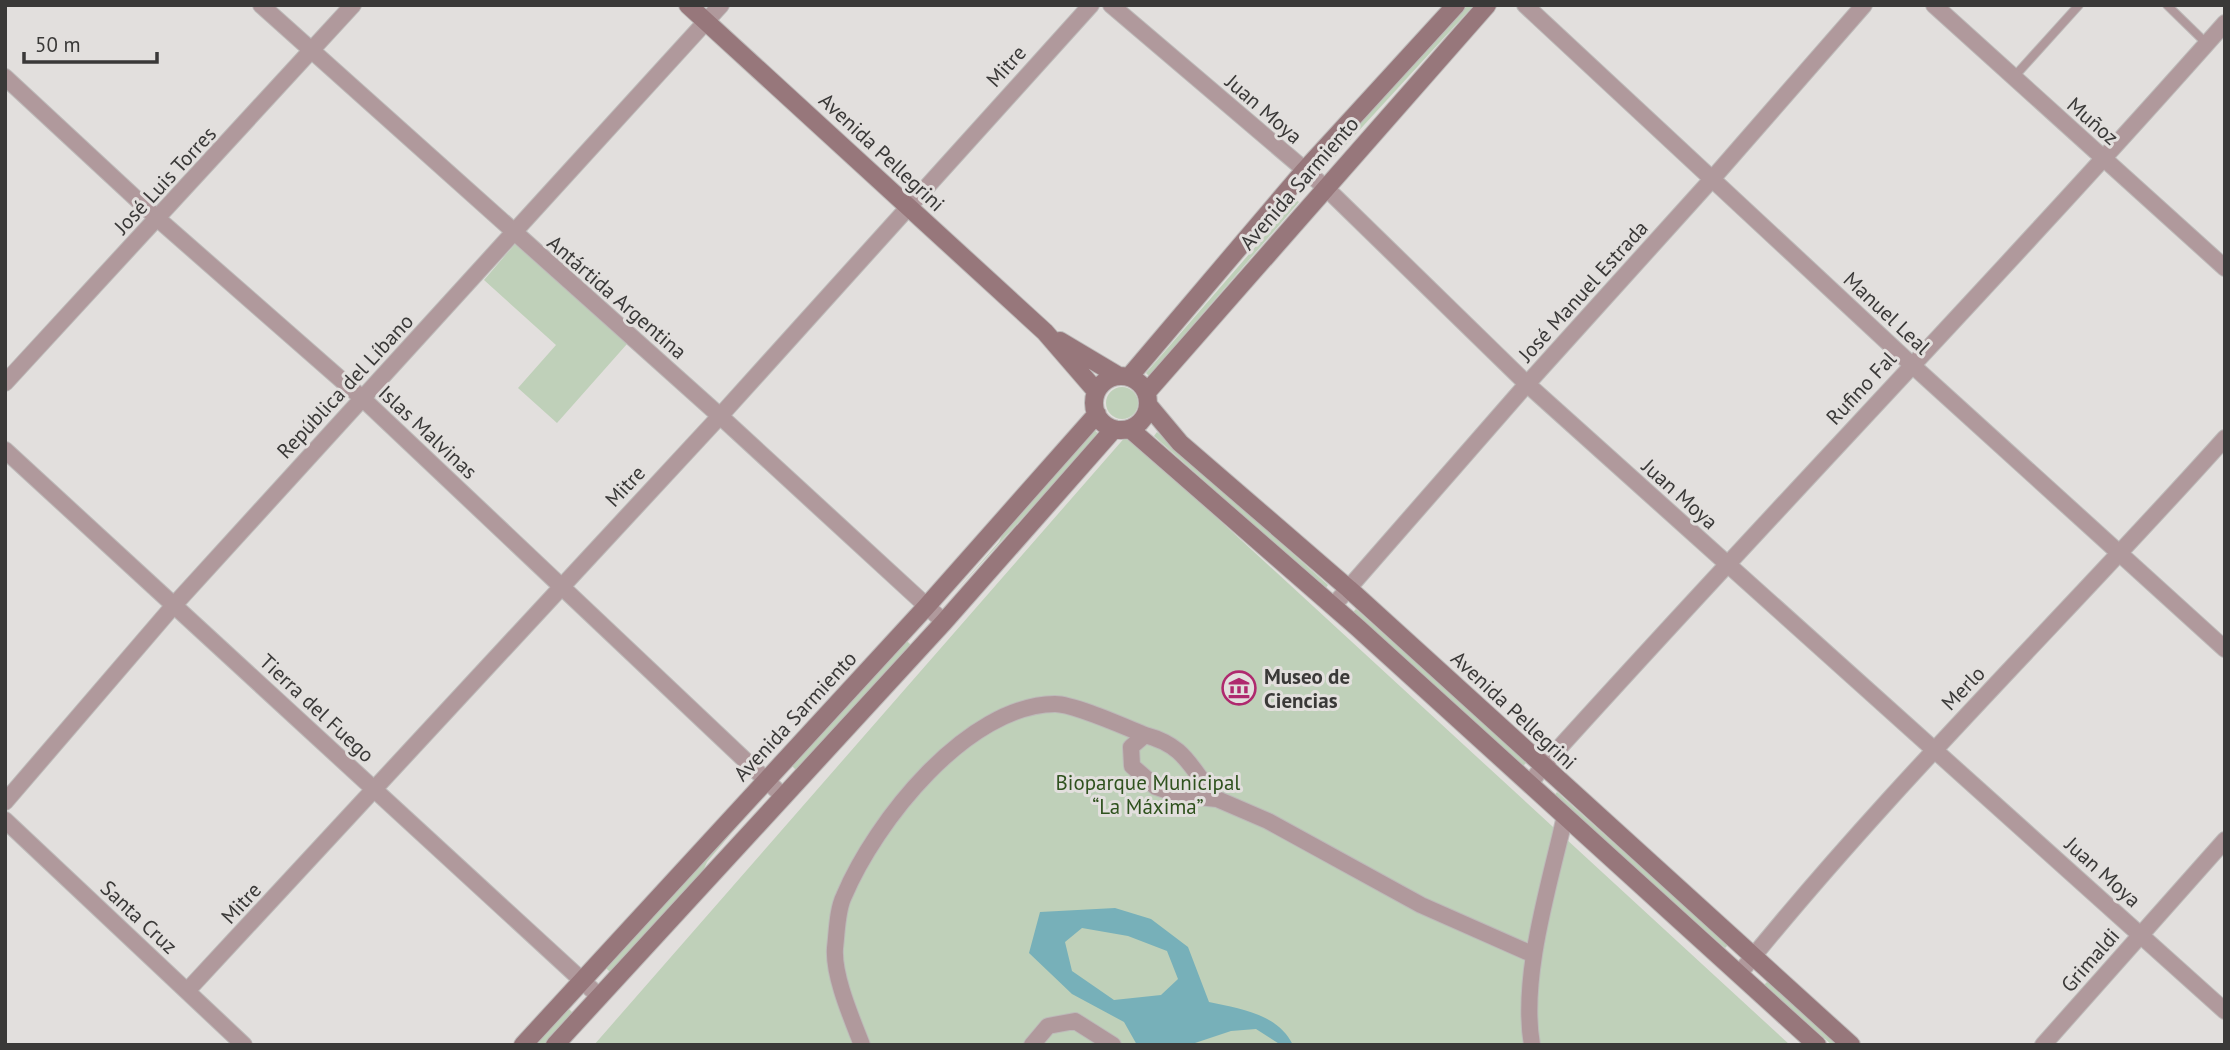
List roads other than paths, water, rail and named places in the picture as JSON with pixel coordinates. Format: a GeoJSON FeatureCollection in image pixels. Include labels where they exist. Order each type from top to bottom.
{"type":"FeatureCollection","features":[{"type":"Feature","properties":{"kind":"main road","name":"Avenida Pellegrini"},"geometry":{"type":"LineString","coordinates":[[688,5],[1045,332],[1096,391]]}},
{"type":"Feature","properties":{"kind":"main road","name":"Avenida Sarmiento"},"geometry":{"type":"LineString","coordinates":[[1123,376],[1304,171],[1456,5]]}},
{"type":"Feature","properties":{"kind":"main road","name":"Avenida Sarmiento"},"geometry":{"type":"LineString","coordinates":[[1148,399],[1325,188],[1486,5]]}},
{"type":"Feature","properties":{"kind":"main road","name":"Avenida Pellegrini"},"geometry":{"type":"LineString","coordinates":[[1045,332],[1123,376]]}},
{"type":"Feature","properties":{"kind":"main road"},"geometry":{"type":"LineString","coordinates":[[555,1045],[1122,429],[1144,418],[1148,399],[1142,384],[1123,376],[1108,378],[1096,391],[1097,414],[1104,424],[1122,429]]}},
{"type":"Feature","properties":{"kind":"main road","name":"Avenida Pellegrini"},"geometry":{"type":"LineString","coordinates":[[1148,399],[1180,443],[1349,589],[1851,1045]]}},
{"type":"Feature","properties":{"kind":"main road","name":"Avenida Sarmiento"},"geometry":{"type":"LineString","coordinates":[[523,1045],[926,607],[1097,414]]}},
{"type":"Feature","properties":{"kind":"main road","name":"Avenida Pellegrini"},"geometry":{"type":"LineString","coordinates":[[1122,429],[1333,606],[1817,1045]]}},
{"type":"Feature","properties":{"kind":"street","name":"Antártida Argentina"},"geometry":{"type":"LineString","coordinates":[[261,5],[311,53],[720,416],[944,622]]}},
{"type":"Feature","properties":{"kind":"street","name":"José Luis Torres"},"geometry":{"type":"LineString","coordinates":[[8,374],[158,219],[353,5]]}},
{"type":"Feature","properties":{"kind":"street","name":"República del Líbano"},"geometry":{"type":"LineString","coordinates":[[5,802],[175,604],[721,5]]}},
{"type":"Feature","properties":{"kind":"street","name":"Mitre"},"geometry":{"type":"LineString","coordinates":[[187,991],[720,416],[1091,5]]}},
{"type":"Feature","properties":{"kind":"street","name":"Juan Moya"},"geometry":{"type":"LineString","coordinates":[[1111,5],[1325,188],[1527,384],[2225,1011]]}},
{"type":"Feature","properties":{"kind":"street","name":"Manuel Leal"},"geometry":{"type":"LineString","coordinates":[[1525,5],[1912,365],[2225,649]]}},
{"type":"Feature","properties":{"kind":"street","name":"José Manuel Estrada"},"geometry":{"type":"LineString","coordinates":[[1333,606],[1864,5]]}},
{"type":"Feature","properties":{"kind":"street","name":"Muñoz"},"geometry":{"type":"LineString","coordinates":[[1934,5],[2225,268]]}},
{"type":"Feature","properties":{"kind":"street","name":"Rufino Fal"},"geometry":{"type":"LineString","coordinates":[[1530,785],[1542,767],[1726,563],[2105,159],[2225,23]]}},
{"type":"Feature","properties":{"kind":"street","name":"Islas Malvinas"},"geometry":{"type":"LineString","coordinates":[[5,77],[158,219],[362,398],[784,797]]}},
{"type":"Feature","properties":{"kind":"street","name":"Merlo"},"geometry":{"type":"LineString","coordinates":[[1739,974],[1934,749],[2120,555],[2225,438]]}},
{"type":"Feature","properties":{"kind":"street","name":"Tierra del Fuego"},"geometry":{"type":"LineString","coordinates":[[5,450],[600,997]]}},
{"type":"Feature","properties":{"kind":"street"},"geometry":{"type":"LineString","coordinates":[[862,1045],[846,1004],[835,952],[842,899],[864,854],[916,786],[993,720],[1027,708],[1057,704],[1167,741],[1186,757],[1198,779],[1217,799]]}},
{"type":"Feature","properties":{"kind":"street"},"geometry":{"type":"LineString","coordinates":[[1145,734],[1131,747],[1132,766],[1156,786],[1180,795],[1217,799],[1268,821],[1421,905],[1534,955]]}},
{"type":"Feature","properties":{"kind":"street"},"geometry":{"type":"LineString","coordinates":[[1532,1045],[1530,1031],[1534,955],[1565,816]]}},
{"type":"Feature","properties":{"kind":"street","name":"Santa Cruz"},"geometry":{"type":"LineString","coordinates":[[5,820],[244,1045]]}},
{"type":"Feature","properties":{"kind":"street","name":"Grimaldi"},"geometry":{"type":"LineString","coordinates":[[2043,1045],[2225,840]]}},
{"type":"Feature","properties":{"kind":"street"},"geometry":{"type":"LineString","coordinates":[[1032,1045],[1048,1026],[1075,1021],[1113,1045]]}},
{"type":"Feature","properties":{"kind":"lane"},"geometry":{"type":"LineString","coordinates":[[2013,78],[2079,5]]}},
{"type":"Feature","properties":{"kind":"lane"},"geometry":{"type":"LineString","coordinates":[[2167,5],[2206,43]]}},
{"type":"Feature","properties":{"kind":"water"},"geometry":{"type":"Polygon","coordinates":[[[1115,908],[1151,919],[1188,947],[1209,1002],[1245,1010],[1268,1019],[1286,1034],[1293,1045],[1281,1045],[1256,1029],[1231,1031],[1189,1045],[1137,1045],[1124,1022],[1072,994],[1029,953],[1040,912],[1115,908]],[[1082,928],[1065,942],[1072,971],[1114,1000],[1161,995],[1178,979],[1167,951],[1128,936],[1082,928]]]}},
{"type":"Feature","properties":{"kind":"place","name":"Museo de Ciencias"},"geometry":{"type":"Point","coordinates":[1239,688]}},
{"type":"Feature","properties":{"kind":"park label","name":"Bioparque Municipal “La Máxima”"},"geometry":{"type":"Point","coordinates":[1148,794]}}]}
